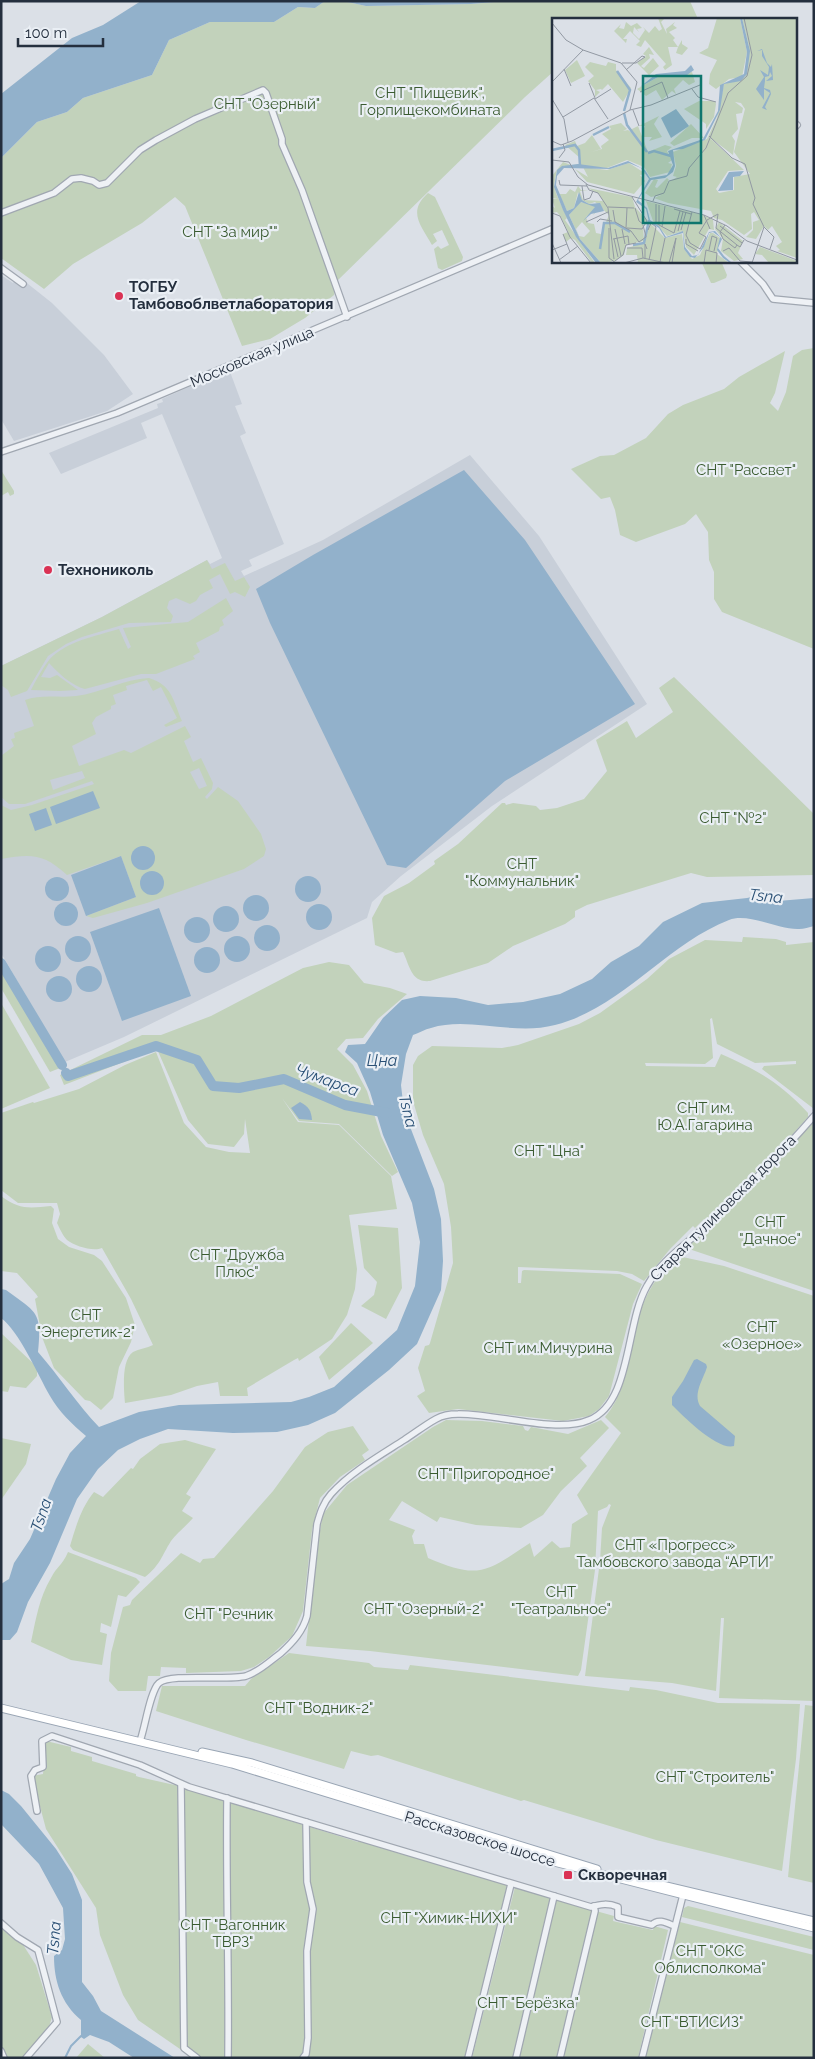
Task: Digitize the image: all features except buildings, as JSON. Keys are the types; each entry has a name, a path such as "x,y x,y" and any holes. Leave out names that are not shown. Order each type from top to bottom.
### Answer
{"main road":[{"name":"Рассказовское шоссе","path":"1,1708 232,1764 550,1861 814,1928"},
{"name":"Рассказовское шоссе","path":"144,1742 226,1756 586,1866 814,1921"}],"street":[{"path":"1,213 54,193 72,179 81,178 93,181 99,185 107,183 140,150 156,140 195,119 264,91 282,139 282,144 302,190 347,317"},
{"name":"Московская улица","path":"1,452 117,413 552,229"},
{"path":"741,262 763,284 774,299 814,303"},
{"path":"1,268 23,284"},
{"name":"Старая тулиновская дорога","path":"144,1742 152,1694 156,1685 162,1681 246,1676 268,1662 295,1639 307,1616 317,1528 321,1510 330,1494 366,1465 418,1430 444,1416 469,1414 563,1425 582,1423 601,1414 611,1403 619,1386 632,1323 648,1284 664,1263 726,1208 814,1116"},
{"path":"37,1811 31,1776 34,1770 43,1767 42,1741 52,1736 140,1765 181,1784 511,1884 591,1907 604,1903 618,1907 618,1918 652,1925 655,1922 661,1922 674,1926"},
{"path":"181,1784 184,2048 198,2058"},
{"path":"227,1798 228,2058"},
{"path":"303,2058 306,2054 308,2038 307,1951 313,1909 307,1882 306,1822"},
{"path":"468,2058 511,1884"},
{"path":"516,2058 554,1896"},
{"path":"642,2058 682,1896"},
{"path":"560,2058 595,1911 594,1906"},
{"path":"1,1923 17,1937 38,1950 57,2022 26,2058"},
{"path":"1,2051 4,2058"}],"shaded area":[{"path":"1,275 13,283 18,276 52,303 104,355 133,394 107,411 14,441 1,419"},
{"path":"229,369 242,404 235,406 246,433 240,436 284,544 249,560 252,566 241,571 244,576 323,540 470,455 539,536 647,704 492,806 401,876 372,902 367,918 124,1037 65,1062 1,953 1,666 102,617 207,560 210,564 222,558 162,414 141,423 147,438 61,474 49,453 158,408 157,404 163,402 162,399"}],"green space":[{"path":"325,1 343,1 366,6 471,4 505,1 690,1 698,18 552,18 552,73 336,282 334,295 305,318 270,339 242,346 185,206 175,197 142,223 73,264 44,289 1,258 1,158 37,122 67,112 83,98 152,75 169,40 210,22 274,22 298,7 315,8"},
{"path":"428,193 435,197 463,257 462,261 442,270 438,268 434,249 438,246 441,249 449,245 442,230 433,234 437,241 432,245 418,219 418,206"},
{"path":"701,262 721,262 727,275 726,278 711,283"},
{"name":"СНТ \"Рассвет\"","path":"814,348 814,649 722,612 714,599 714,572 709,560 708,532 696,514 685,524 636,542 620,535 615,510 610,497 601,499 571,469 600,456 614,455 646,438 668,414 683,405 724,389 739,377 785,351 775,393 770,403 778,411 786,392 793,356 802,350"},
{"path":"1,470 14,491 14,494 10,496 8,492 1,496"},
{"path":"207,560 212,569 225,563 235,581 244,577 250,587 245,597 235,592 230,594 220,574 209,580 213,588 200,595 196,601 190,604 176,598 169,601 167,608 173,616 171,622 129,623 82,637 66,644 48,656 27,691 11,697 8,690 1,685 1,666 102,617"},
{"path":"226,598 233,611 222,620 224,625 220,627 219,631 196,643 200,652 193,656 195,659 156,674 141,674 85,689 70,682 49,663 41,677 50,678 57,675 78,690 31,690 49,660 64,648 91,637 119,629 128,649 131,647 123,628 188,622"},
{"name":"СНТ \"Коммунальник\"","path":"674,677 814,814 814,875 707,877 691,873 587,905 575,911 575,917 565,924 513,946 488,963 430,981 424,981 415,976 403,952 396,953 375,945 372,918 384,896 409,883 435,864 434,861 458,844 502,803 506,805 513,803 536,806 540,810 557,808 584,799 607,771 596,740 627,721 636,738 673,712 659,688"},
{"path":"149,678 157,681 167,689 174,700 182,721 166,727 164,725 177,718 161,687 153,691 147,680 126,686 127,690 113,695 116,704 96,717 92,723 96,734 72,746 79,766 124,750 131,753 185,726 191,737 184,741 193,762 201,758 213,783 212,789 205,797 207,799 218,787 238,801 261,834 266,849 264,856 244,869 147,903 93,918 86,916 136,897 121,856 67,875 51,863 36,857 21,856 1,859 1,805 11,810 32,805 94,784 92,781 25,804 9,804 1,797 1,756 14,746 11,739 15,738 14,733 34,726 25,700 37,697 85,694","holes":["199,768 207,786 199,789 190,772","82,771 85,778 53,790 50,780"]},
{"path":"743,937 776,939 786,942 786,945 814,942 814,1109 762,1069 764,1066 796,1064 796,1061 755,1063 717,1044 712,1018 710,1019 713,1058 705,1064 645,1063 646,1066 715,1067 721,1054 747,1066 778,1085 808,1113 808,1117 783,1145 707,1221 704,1219 695,1228 693,1226 670,1249 644,1281 632,1274 617,1271 518,1267 518,1283 521,1283 522,1271 524,1270 620,1274 642,1284 633,1304 609,1396 599,1409 589,1416 563,1421 458,1409 429,1413 417,1396 425,1391 418,1368 425,1346 430,1343 453,1263 451,1227 444,1184 423,1135 413,1101 413,1065 418,1056 432,1046 502,1048 518,1045 579,1024 600,1013 647,979 669,959 705,940 742,942"},
{"path":"1,957 65,1066 50,1072 1,988"},
{"name":"СНТ \"Дружба Плюс\"","path":"329,962 349,965 364,983 390,988 407,994 378,1019 363,1038 346,1039 337,1049 353,1065 367,1091 381,1136 398,1172 392,1176 339,1124 299,1121 282,1098 298,1122 339,1125 391,1176 397,1209 349,1215 357,1269 355,1289 347,1315 332,1339 299,1361 298,1358 294,1360 247,1388 248,1396 220,1396 218,1382 197,1386 171,1395 125,1403 124,1376 129,1356 133,1352 153,1345 131,1299 102,1248 84,1248 67,1240 57,1223 60,1214 57,1203 18,1203 1,1190 1,1113 79,1089 125,1065 156,1052 184,1123 206,1147 229,1152 250,1153 245,1119 244,1134 234,1147 208,1144 188,1120 157,1049 64,1085 60,1075 142,1035 161,1035 211,1016 303,968"},
{"path":"1,1003 50,1088 1,1109"},
{"name":"СНТ \"Дачное\"","path":"814,1121 814,1291 692,1250 687,1246 753,1186"},
{"name":"СНТ \"Энергетик-2\"","path":"1,1196 19,1206 51,1206 54,1209 52,1223 58,1239 69,1247 94,1255 102,1261 126,1298 135,1325 131,1342 119,1367 113,1398 101,1410 90,1401 85,1400 54,1368 42,1337 35,1299 38,1297 36,1294 17,1273 1,1271"},
{"path":"358,1225 398,1228 402,1288 386,1319 361,1306 374,1295 377,1282 364,1268"},
{"path":"678,1256 724,1266 814,1296 814,1701 719,1698 724,1618 721,1618 716,1691 672,1683 585,1676 600,1561 602,1528 611,1505 609,1504 598,1511 595,1570 581,1670 578,1676 370,1651 306,1646 317,1547 323,1514 347,1485 446,1420 482,1421 523,1426 528,1431 531,1427 568,1434 601,1420 609,1428 580,1458 587,1466 561,1491 543,1515 521,1528 476,1525 440,1517 437,1522 402,1501 389,1520 415,1530 412,1536 414,1544 424,1544 428,1558 445,1565 471,1571 482,1570 503,1561 530,1543 534,1557 552,1541 560,1548 570,1547 572,1524 588,1514 577,1495 621,1433 605,1417 615,1402 622,1385 640,1311 648,1293 659,1276"},
{"path":"351,1323 373,1343 329,1380 319,1357"},
{"path":"1,1333 37,1367 37,1376 26,1388 10,1386 8,1392 1,1391"},
{"name":"СНТ \"Речник","path":"353,1426 369,1450 362,1455 365,1460 340,1477 320,1498 312,1530 303,1611 292,1636 269,1657 254,1667 241,1671 186,1673 186,1668 161,1667 160,1676 148,1676 146,1691 118,1691 109,1681 111,1653 123,1607 130,1605 132,1600 181,1553 200,1563 203,1559 214,1558 273,1491 305,1447 328,1432"},
{"path":"1,1438 31,1444 26,1464 1,1500"},
{"path":"185,1440 216,1449 186,1494 191,1497 182,1511 193,1518 173,1538 158,1564 145,1577 73,1550 70,1546 77,1524 82,1511 94,1492 103,1497 131,1468 133,1469 140,1459 160,1444"},
{"path":"68,1552 136,1578 140,1582 126,1597 118,1595 111,1627 101,1623 100,1632 107,1634 102,1665 71,1660 31,1642 38,1609 44,1593 53,1574"},
{"name":"СНТ \"Строитель\"","path":"289,1653 369,1663 374,1667 408,1670 410,1665 629,1691 630,1687 656,1690 718,1703 800,1704 796,1759 782,1871 656,1840 524,1800 521,1801 378,1755 371,1756 351,1751 344,1769 156,1711 162,1686 245,1686 251,1679"},
{"path":"805,1705 814,1706 814,1883 788,1877"},
{"name":"СНТ \"Вагонник ТВРЗ\"","path":"46,1741 71,1747 71,1751 92,1757 92,1761 136,1774 139,1777 179,1786 358,1842 358,1840 401,1854 402,1851 507,1885 466,2058 193,2058 138,2020 123,1995 100,1935 96,1908 46,1829 32,1776 43,1774"},
{"name":"СНТ \"Берёзка\"","path":"515,1887 592,1910 557,2058 472,2058"},
{"path":"688,1906 814,1937 814,1950 682,1917 684,1908"},
{"path":"596,1911 614,1916 613,1921 653,1930 654,1926 668,1930 638,2058 561,2058"},
{"path":"680,1922 814,1955 814,2058 645,2058"},
{"path":"1,1924 20,1940 36,1965 52,2017 49,2027 28,2058 1,2058"},
{"path":"88,2044 105,2058 76,2058"}],"water":[{"path":"141,1 325,1 315,8 298,7 274,22 210,22 169,40 152,75 83,98 67,112 37,122 1,158 1,94 72,38 103,25"},
{"path":"343,1 505,1 471,4 366,6"},
{"path":"464,470 525,540 635,704 505,781 406,868 387,865 270,623 256,589"},
{"path":"93,791 100,808 56,824 50,807"},
{"path":"46,808 52,825 35,831 29,814"},
{"path":"143,846 152,849 155,858 152,867 143,870 134,867 131,858 134,849"},
{"path":"121,856 136,897 86,916 71,875"},
{"path":"152,871 161,874 164,883 161,892 152,895 143,892 140,883 143,874"},
{"path":"308,876 317,880 321,889 317,898 308,902 299,898 295,889 299,880"},
{"path":"57,877 66,880 69,889 66,898 57,901 48,898 45,889 48,880"},
{"path":"769,893 778,901 814,898 814,926 791,929 745,918 729,920 706,931 684,945 623,991 579,1017 539,1028 508,1028 460,1024 445,1025 413,1035 406,1054 401,1085 404,1111 434,1189 441,1219 443,1261 441,1290 417,1344 389,1370 335,1413 308,1425 277,1432 233,1433 168,1429 140,1439 118,1450 98,1469 77,1499 50,1563 28,1602 17,1632 10,1640 1,1640 1,1584 9,1579 14,1563 30,1539 56,1479 70,1453 86,1436 57,1407 15,1333 1,1318 1,1289 6,1290 35,1314 39,1328 38,1352 99,1427 139,1412 179,1405 291,1402 334,1387 397,1330 415,1286 420,1242 412,1203 383,1135 370,1092 357,1063 345,1052 348,1045 365,1044 383,1018 402,1000 420,996 456,998 488,1005 523,1002 560,994 592,979 611,962 639,946 663,922 702,903 747,898"},
{"path":"256,895 265,899 269,908 265,917 256,921 247,917 243,908 247,899"},
{"path":"66,902 75,905 78,914 75,923 66,926 57,923 54,914 57,905"},
{"path":"319,904 328,908 332,917 328,926 319,930 310,926 306,917 310,908"},
{"path":"226,906 235,910 239,919 235,928 226,932 217,928 213,919 217,910"},
{"path":"159,908 191,996 122,1021 90,932"},
{"path":"197,917 206,921 210,930 206,939 197,943 188,939 184,930 188,921"},
{"path":"267,925 276,929 280,938 276,947 267,951 258,947 254,938 258,929"},
{"path":"78,936 87,940 91,949 87,958 78,962 69,958 65,949 69,940"},
{"path":"237,936 246,940 250,949 246,958 237,962 228,958 224,949 228,940"},
{"path":"48,946 57,950 61,959 57,968 48,972 39,968 35,959 39,950"},
{"path":"207,947 216,951 220,960 216,969 207,973 198,969 194,960 198,951"},
{"path":"89,966 98,970 102,979 98,988 89,992 80,988 76,979 80,970"},
{"path":"59,976 68,980 72,989 68,998 59,1002 50,998 46,989 50,980"},
{"path":"300,1102 309,1109 312,1120 299,1119 291,1108"},
{"path":"697,1359 706,1364 707,1367 698,1391 700,1406 735,1436 734,1446 727,1446 711,1438 693,1425 672,1405 672,1397 694,1360"},
{"path":"1,1790 9,1794 21,1806 56,1849 72,1874 82,1900 82,1982 93,1996 101,2011 175,2058 134,2058 109,2042 90,2035 84,2039 81,2037 81,2020 64,1999 55,1974 54,1956 62,1950 65,1939 63,1908 39,1864 1,1824"}],"waterway":[{"name":"Чумарса","path":"1,963 62,1065"},
{"name":"Чумарса","path":"66,1073 68,1076 156,1046 197,1060 213,1086 239,1088 284,1079 345,1105 387,1113"},
{"path":"65,2058 71,2046 81,2036"}],"place":[{"name":"ТОГБУ Тамбовоблветлаборатория","path":"119,296"},
{"name":"Технониколь","path":"48,570"},
{"name":"Скворечная","path":"568,1875"}],"park label":[{"name":"СНТ \"Пищевик\", Горпищекомбината","path":"430,102"},
{"name":"СНТ \"Озерный\"","path":"267,104"},
{"name":"СНТ \"За мир\"\"","path":"230,232"},
{"name":"СНТ \"№2\"","path":"733,818"},
{"name":"СНТ им. Ю.А.Гагарина","path":"705,1116"},
{"name":"СНТ \"Цна\"","path":"549,1151"},
{"name":"СНТ «Озерное»","path":"762,1336"},
{"name":"СНТ им.Мичурина","path":"548,1348"},
{"name":"СНТ\"Пригородное\"","path":"486,1474"},
{"name":"СНТ «Прогресс» Тамбовского завода “АРТИ”","path":"675,1554"},
{"name":"СНТ \"Театральное\"","path":"561,1600"},
{"name":"СНТ \"Озерный-2\"","path":"424,1609"},
{"name":"СНТ \"Водник-2\"","path":"319,1708"},
{"name":"СНТ \"Химик-НИХИ\"","path":"449,1918"},
{"name":"СНТ \"ОКС Облисполкома\"","path":"710,1960"},
{"name":"СНТ \"ВТИСИЗ\"","path":"692,2022"}],"water label":[{"name":"Tsna","path":"766,896"},
{"name":"Цна","path":"382,1060"},
{"name":"Tsna","path":"408,1111"},
{"name":"Tsna","path":"41,1515"},
{"name":"Tsna","path":"54,1938"}]}
